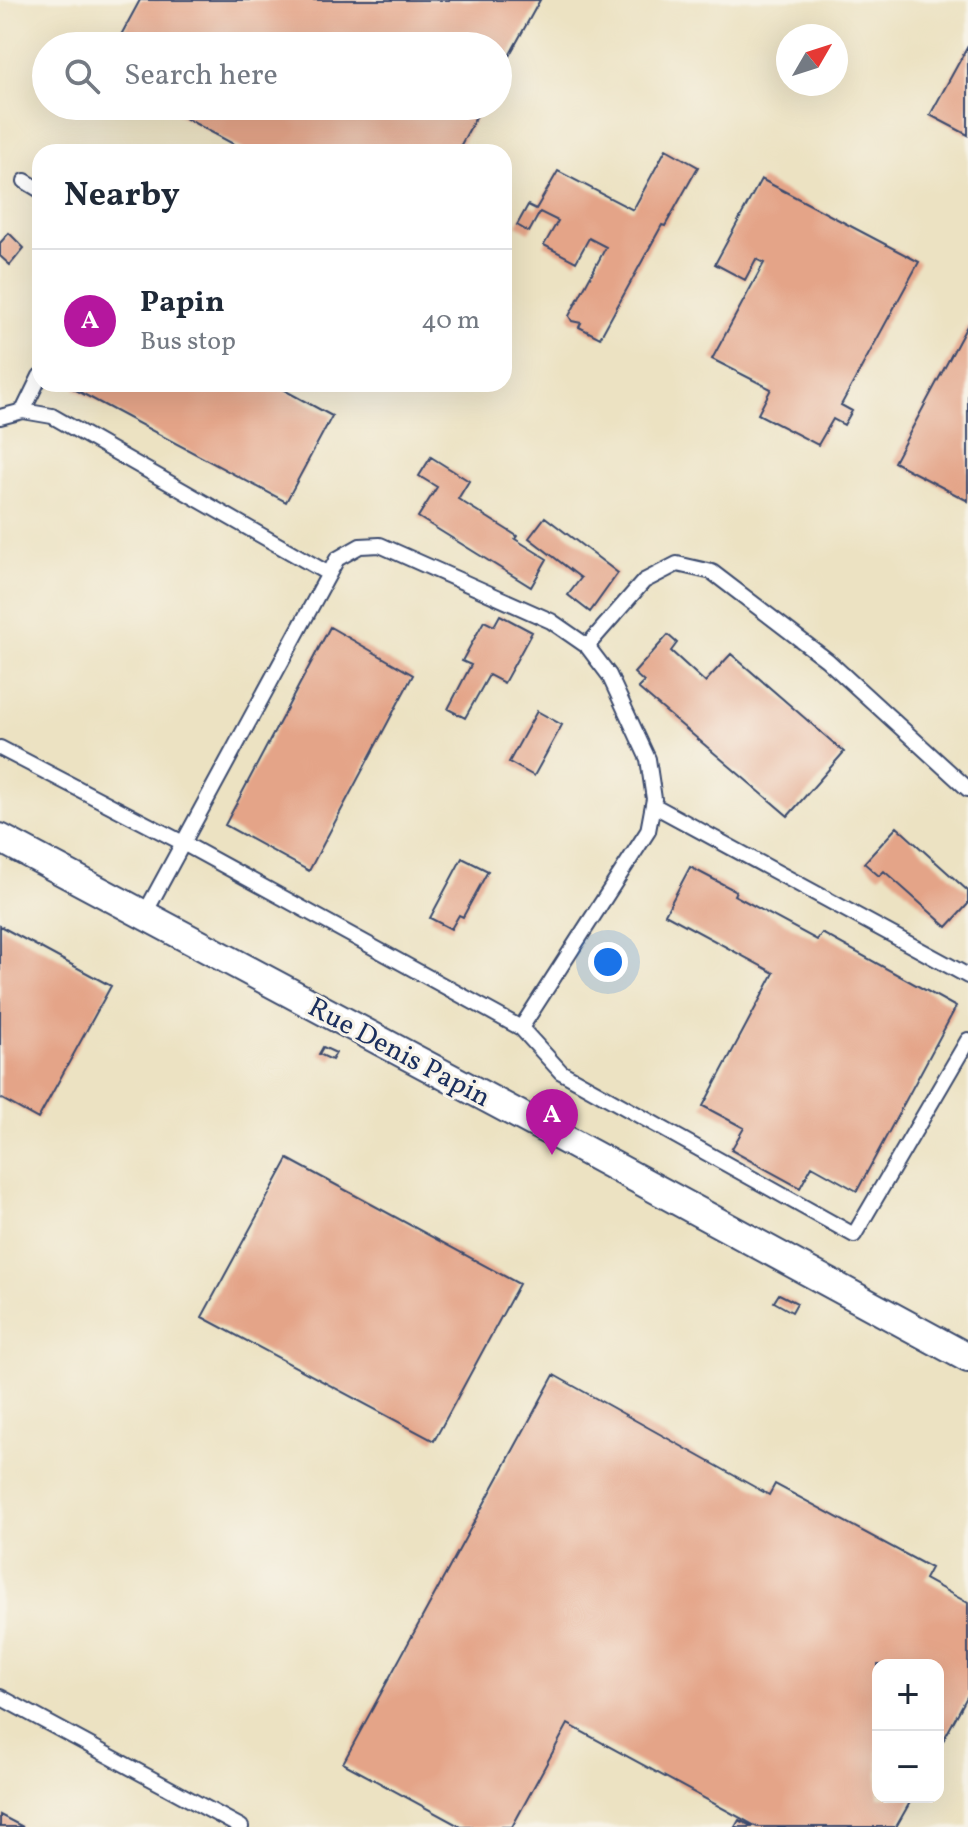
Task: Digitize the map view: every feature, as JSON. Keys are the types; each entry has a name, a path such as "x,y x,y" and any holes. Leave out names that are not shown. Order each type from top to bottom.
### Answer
{"street":[{"name":"Rue Denis Papin","path":"0,838 968,1358"}],"lane":[{"path":"25,181 32,185"},
{"path":"23,411 32,392"},
{"path":"0,417 23,411 52,416 329,574"},
{"path":"144,915 337,559 360,546 380,545 551,621 587,646 609,675 648,759 653,805 648,831 521,1028"},
{"path":"587,646 644,581 677,564 712,572 827,660 968,789"},
{"path":"0,748 183,843 521,1028 561,1072 854,1235 968,1040"},
{"path":"653,805 968,976"},
{"path":"0,1697 241,1827"}],"building":[{"path":"140,0 540,0 512,51 512,32 123,32"},
{"path":"968,46 968,135 930,115"},
{"path":"189,120 474,120 461,144 233,144"},
{"path":"666,149 698,167 600,338 579,327 581,323 572,321 569,316 606,247 589,238 576,262 544,245 558,221 540,212 529,232 517,225 528,205 536,209 558,171 633,210"},
{"path":"761,179 919,262 841,405 852,411 844,425 833,419 818,445 758,414 771,389 712,359 764,263 756,259 745,280 715,264"},
{"path":"9,233 24,248 10,265 0,256 0,243"},
{"path":"968,324 968,501 894,462"},
{"path":"80,392 288,392 332,416 286,502"},
{"path":"431,457 469,481 458,499 547,559 531,587 418,517 437,487 419,476"},
{"path":"545,517 618,573 590,612 568,595 581,578 529,538"},
{"path":"500,615 532,632 504,683 489,675 465,718 448,709 471,665 462,661 484,621 494,626"},
{"path":"330,627 413,675 309,871 225,825"},
{"path":"668,635 677,643 671,651 705,682 731,654 844,752 788,816 638,688 644,682 634,673"},
{"path":"537,711 562,725 534,776 509,762"},
{"path":"897,827 968,891 968,904 947,927 884,871 879,876 864,863"},
{"path":"462,858 488,871 463,917 459,915 451,929 430,918"},
{"path":"690,867 817,940 822,933 956,1007 857,1191 812,1166 800,1188 731,1150 744,1128 703,1106 774,973 665,914"},
{"path":"0,926 111,986 38,1119 0,1098"},
{"path":"323,1047 336,1053 332,1060 319,1054"},
{"path":"288,1159 519,1284 434,1441 202,1317"},
{"path":"779,1294 797,1303 792,1312 774,1302"},
{"path":"554,1375 769,1495 775,1484 931,1568 925,1579 968,1603 968,1695 944,1739 944,1659 872,1659 872,1803 910,1803 896,1827 757,1827 568,1724 512,1827 461,1827 343,1763"},
{"path":"0,1815 23,1827 0,1827"},
{"path":"739,1820 753,1827 735,1827"}],"place":[{"name":"Papin","path":"552,1155"}]}
